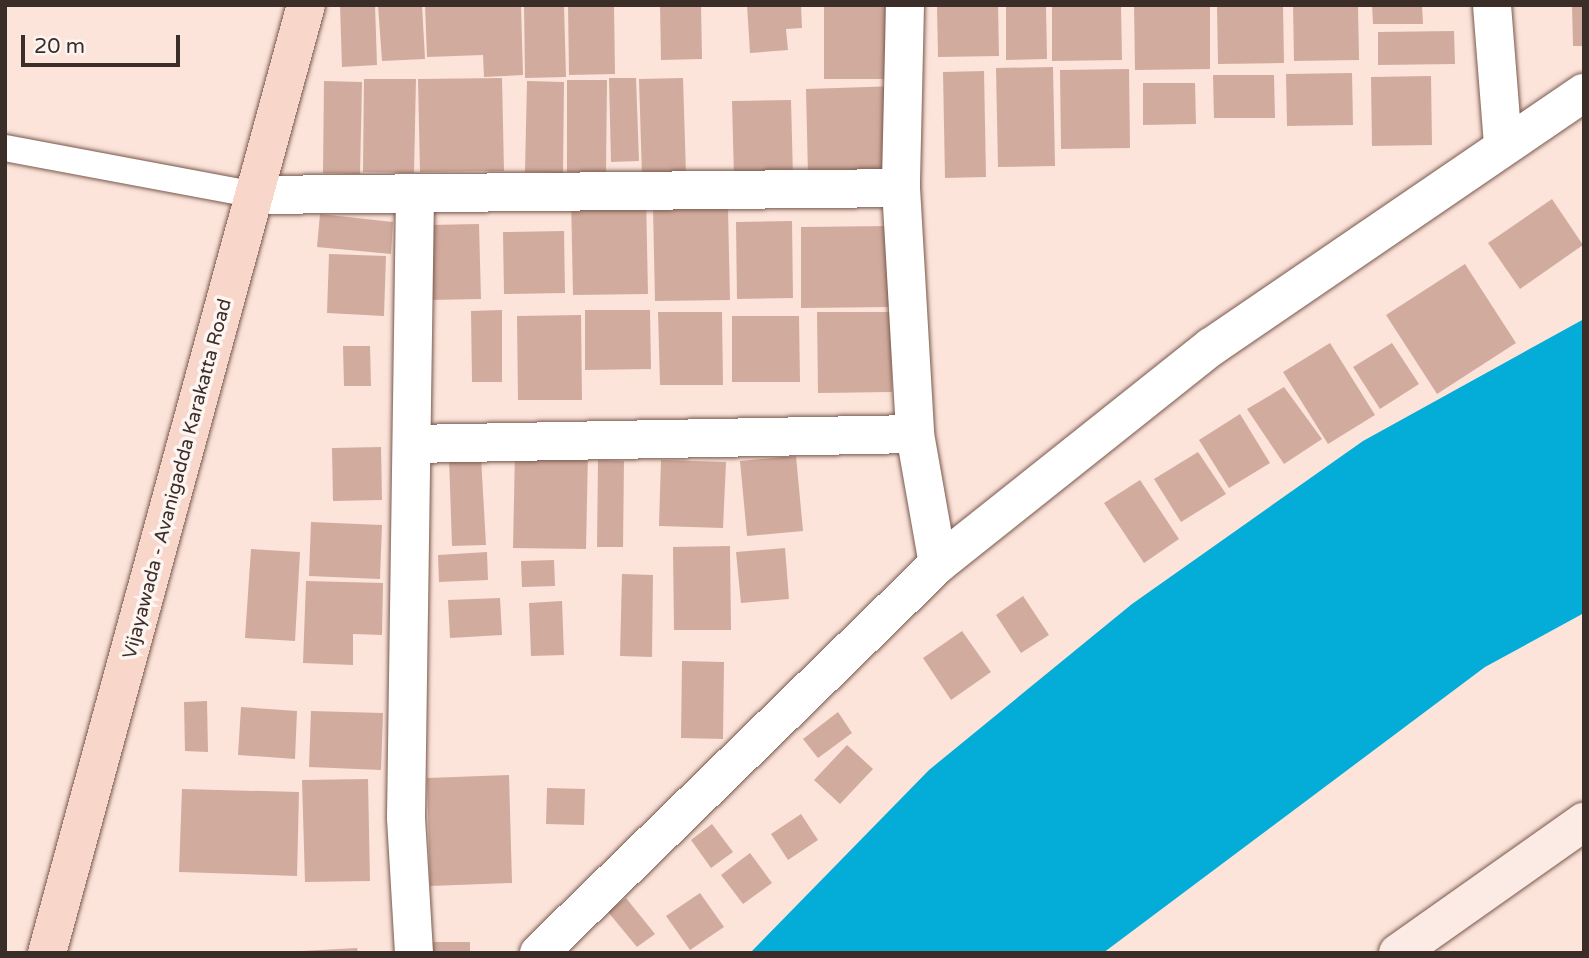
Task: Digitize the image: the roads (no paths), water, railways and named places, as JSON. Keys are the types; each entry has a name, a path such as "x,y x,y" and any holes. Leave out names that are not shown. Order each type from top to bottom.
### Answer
{"main road":[{"name":"Vijayawada - Avanigadda Karakatta Road","path":"47,953 257,194 306,5"}],"street":[{"path":"905,5 901,188 915,434 938,564"},
{"path":"1492,5 1503,144"},
{"path":"539,953 938,564 1211,347 1503,144 1584,93"},
{"path":"257,194 901,188"},
{"path":"414,953 406,817 415,193"},
{"path":"412,444 915,434"},
{"path":"1398,953 1584,822"}],"lane":[{"path":"5,148 257,194"}],"water":[{"path":"1584,319 1584,613 1485,667 1103,953 750,953 929,770 1132,604 1363,441"}]}
